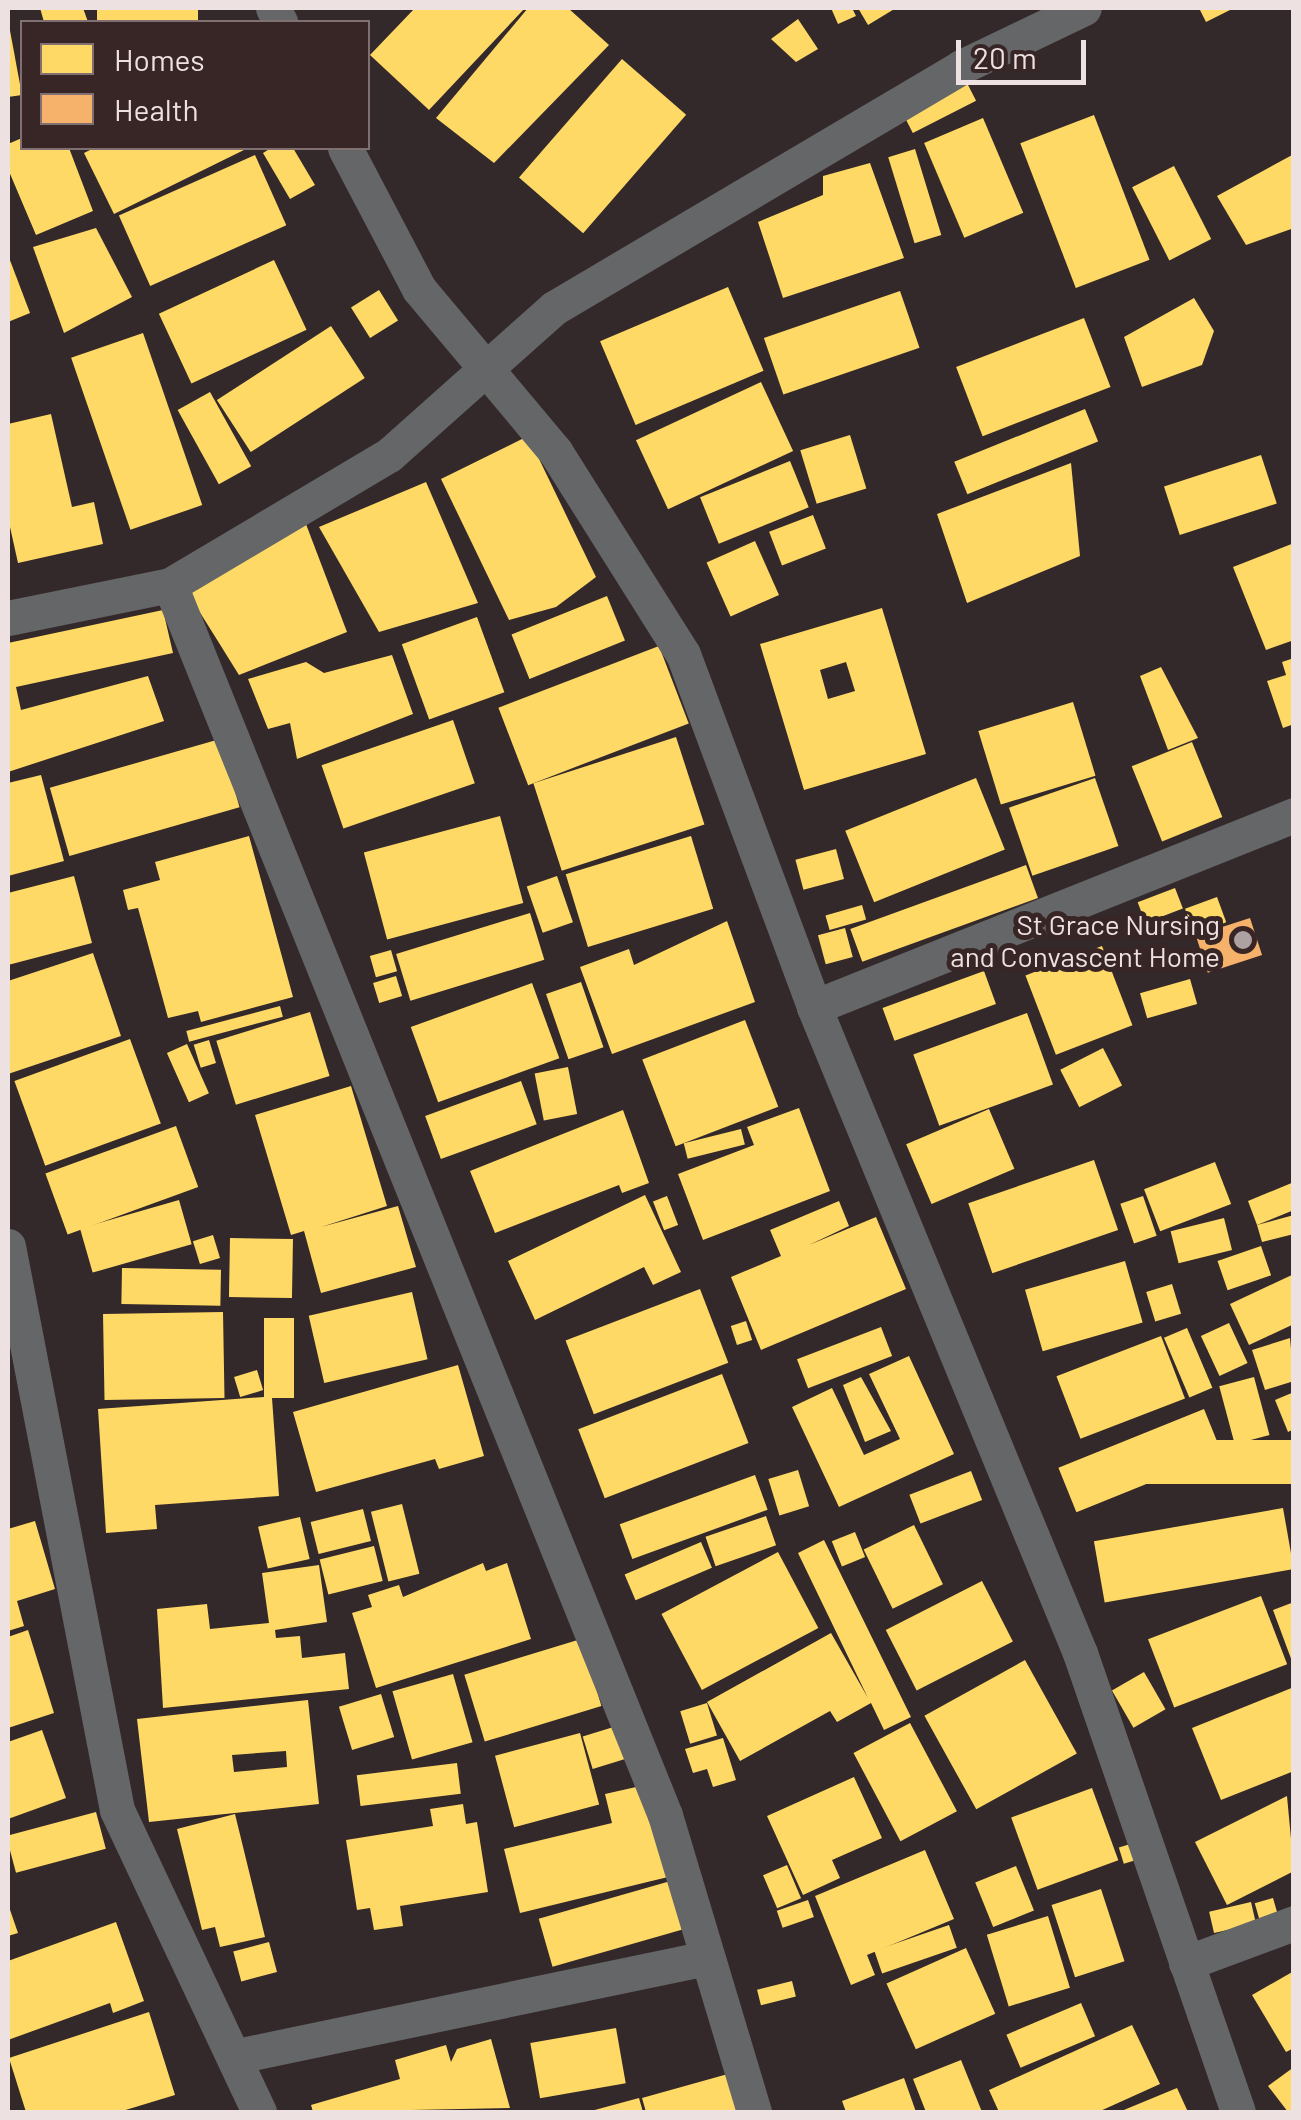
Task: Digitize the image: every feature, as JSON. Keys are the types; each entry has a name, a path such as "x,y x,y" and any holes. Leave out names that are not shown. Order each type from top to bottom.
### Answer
{"street":[{"path":"8,618 170,586 389,455 487,360 554,308 944,77 1084,8"},
{"path":"346,150 419,289 487,360 683,654 814,1007 1080,1653 1238,2112"},
{"path":"170,586 610,1676 754,2112"},
{"path":"814,1007 1294,815"},
{"path":"8,1246 117,1810 237,2056 259,2112"},
{"path":"1186,1962 1294,1923"},
{"path":"237,2056 706,1958"}],"building: Homes":[{"path":"40,8 83,8 87,20 43,20"},
{"path":"97,8 198,8 198,20 97,20"},
{"path":"415,8 525,8 429,110 370,55"},
{"path":"528,8 568,8 609,45 494,163 436,118"},
{"path":"831,8 852,8 856,16 838,24"},
{"path":"858,8 896,8 868,25"},
{"path":"1199,8 1234,8 1206,22"},
{"path":"798,19 818,49 796,62 771,39"},
{"path":"8,20 20,95 8,97"},
{"path":"622,59 686,115 583,233 519,177"},
{"path":"967,83 976,101 913,133 904,115"},
{"path":"1094,115 1150,260 1076,288 1020,143"},
{"path":"983,118 1023,213 964,238 924,143"},
{"path":"20,139 20,150 70,150 93,211 36,235 8,169 8,144"},
{"path":"915,149 941,235 915,243 888,157"},
{"path":"90,150 244,150 114,214 84,153"},
{"path":"294,150 315,185 290,199 263,153"},
{"path":"1294,154 1294,228 1246,245 1217,196"},
{"path":"255,155 286,225 150,286 119,216"},
{"path":"870,163 904,258 783,298 758,222 823,195 823,176"},
{"path":"1174,166 1211,239 1169,260 1132,187"},
{"path":"96,228 132,297 64,333 33,247"},
{"path":"8,255 30,313 8,322"},
{"path":"274,260 307,330 191,383 159,314"},
{"path":"728,287 764,371 636,425 600,341"},
{"path":"379,290 398,321 370,338 351,307"},
{"path":"900,291 920,348 783,395 764,338"},
{"path":"1194,298 1214,331 1202,365 1142,387 1124,337"},
{"path":"1084,318 1111,387 983,436 956,367"},
{"path":"331,326 365,378 251,452 217,400"},
{"path":"143,333 202,505 130,530 71,358"},
{"path":"761,382 793,451 668,509 636,440"},
{"path":"210,392 251,466 219,484 178,410"},
{"path":"1085,409 1098,441 967,494 954,462"},
{"path":"51,414 72,507 94,502 103,544 18,563 8,518 8,424"},
{"path":"850,435 866,489 817,504 800,450"},
{"path":"528,436 596,577 556,607 509,620 441,479"},
{"path":"1261,455 1277,504 1180,535 1164,487"},
{"path":"790,461 809,507 719,544 700,497"},
{"path":"1071,463 1080,556 967,603 937,514"},
{"path":"426,482 478,603 379,632 319,527"},
{"path":"301,511 347,632 239,675 181,582"},
{"path":"813,515 826,549 782,565 769,532"},
{"path":"755,541 779,595 731,616 707,563"},
{"path":"1294,543 1294,640 1266,650 1233,567"},
{"path":"607,596 625,641 529,679 512,635"},
{"path":"882,608 926,754 804,790 760,644","holes":["846,662 855,691 828,699 820,670"]},
{"path":"163,610 173,653 16,687 21,710 148,676 164,721 8,772 8,643"},
{"path":"477,617 504,692 429,720 402,644"},
{"path":"659,646 689,723 528,785 498,708"},
{"path":"392,655 413,714 297,759 290,723 268,729 248,679 306,662 324,673"},
{"path":"1294,658 1294,724 1283,728 1267,681 1286,675 1282,662"},
{"path":"1161,667 1198,738 1168,750 1140,676"},
{"path":"1073,702 1096,776 1001,805 978,731"},
{"path":"453,720 475,783 343,829 322,765"},
{"path":"676,737 704,824 562,871 533,783"},
{"path":"220,739 240,807 69,856 50,788"},
{"path":"1192,742 1222,817 1162,841 1132,766"},
{"path":"41,775 64,861 8,876 8,783"},
{"path":"976,778 1005,849 874,902 845,831"},
{"path":"1095,778 1118,846 1032,876 1009,808"},
{"path":"500,816 523,903 387,939 364,852"},
{"path":"249,836 293,997 201,1022 198,1011 168,1018 138,908 128,910 123,890 160,880 155,862"},
{"path":"691,836 713,909 588,947 566,874"},
{"path":"836,849 844,879 803,890 795,860"},
{"path":"1026,865 1038,898 862,962 850,929"},
{"path":"74,876 92,943 8,965 8,893"},
{"path":"557,876 573,922 543,933 527,886"},
{"path":"1175,888 1183,909 1146,923 1138,902"},
{"path":"1217,897 1226,922 1194,934 1185,909"},
{"path":"862,905 866,919 830,930 825,915"},
{"path":"530,913 544,960 410,1001 396,954"},
{"path":"727,921 755,1002 612,1054 580,967 629,949 634,965"},
{"path":"845,928 853,957 826,964 818,935"},
{"path":"1102,946 1132,1025 1056,1055 1025,975"},
{"path":"391,950 397,971 376,977 370,956"},
{"path":"93,953 121,1036 8,1074 8,981"},
{"path":"984,971 996,1004 894,1041 883,1008"},
{"path":"396,976 402,996 379,1003 373,983"},
{"path":"1190,979 1197,1004 1147,1018 1140,993"},
{"path":"581,982 603,1047 568,1059 546,994"},
{"path":"532,983 559,1058 438,1102 411,1027"},
{"path":"280,1006 283,1017 189,1042 186,1031"},
{"path":"310,1012 330,1076 236,1105 216,1041"},
{"path":"1027,1013 1053,1084 939,1126 913,1054"},
{"path":"745,1020 778,1107 676,1146 642,1059"},
{"path":"130,1039 161,1124 45,1166 14,1081"},
{"path":"209,1040 216,1063 201,1068 194,1045"},
{"path":"187,1044 209,1093 189,1102 167,1053"},
{"path":"1103,1048 1122,1085 1079,1107 1060,1070"},
{"path":"568,1067 577,1114 544,1121 535,1073"},
{"path":"521,1081 537,1124 441,1159 425,1116"},
{"path":"351,1086 387,1206 321,1227 398,1206 416,1267 321,1293 304,1231 291,1235 255,1115"},
{"path":"799,1108 830,1191 703,1240 678,1174 754,1145 747,1127"},
{"path":"989,1109 1014,1169 932,1204 906,1144"},
{"path":"623,1110 649,1183 622,1193 619,1185 495,1233 470,1171"},
{"path":"176,1126 198,1187 68,1235 45,1174"},
{"path":"741,1129 745,1145 688,1159 684,1143"},
{"path":"1094,1160 1118,1230 992,1273 968,1203"},
{"path":"1215,1162 1231,1204 1160,1231 1144,1189"},
{"path":"1294,1182 1294,1210 1257,1225 1248,1201"},
{"path":"645,1195 681,1272 653,1285 644,1267 535,1320 508,1261"},
{"path":"667,1196 678,1225 664,1230 653,1201"},
{"path":"1143,1196 1157,1236 1134,1244 1120,1204"},
{"path":"179,1200 192,1244 93,1273 80,1228"},
{"path":"839,1201 849,1226 809,1245 876,1217 906,1289 761,1350 731,1277 781,1256 770,1230"},
{"path":"1294,1215 1294,1234 1262,1242 1257,1225"},
{"path":"1224,1218 1232,1250 1179,1263 1171,1231"},
{"path":"213,1235 220,1258 200,1264 193,1241"},
{"path":"230,1238 293,1239 292,1298 229,1297"},
{"path":"1261,1246 1271,1275 1228,1290 1218,1261"},
{"path":"1125,1261 1143,1323 1043,1351 1025,1290"},
{"path":"122,1268 221,1270 220,1306 121,1304"},
{"path":"1294,1274 1294,1324 1249,1345 1230,1304"},
{"path":"1172,1284 1181,1314 1155,1322 1146,1292"},
{"path":"700,1289 728,1363 594,1414 566,1341"},
{"path":"412,1292 428,1359 324,1383 309,1316"},
{"path":"223,1312 225,1398 105,1400 103,1314"},
{"path":"264,1318 294,1318 294,1398 272,1398 279,1496 155,1505 157,1529 106,1533 98,1409 264,1397"},
{"path":"746,1321 752,1340 737,1345 731,1326"},
{"path":"1229,1323 1248,1363 1219,1376 1201,1336"},
{"path":"881,1327 892,1356 808,1388 797,1359"},
{"path":"1187,1328 1212,1388 1189,1398 1164,1338"},
{"path":"1161,1336 1185,1399 1080,1439 1056,1376"},
{"path":"1290,1338 1294,1381 1265,1390 1252,1350"},
{"path":"909,1356 954,1454 839,1507 792,1407 832,1388 864,1455 900,1439 869,1374"},
{"path":"458,1365 484,1456 439,1469 435,1459 316,1492 293,1412"},
{"path":"257,1370 263,1390 240,1397 234,1377"},
{"path":"722,1374 749,1443 605,1498 578,1429"},
{"path":"861,1377 891,1431 865,1442 843,1385"},
{"path":"1254,1377 1270,1435 1235,1444 1219,1386"},
{"path":"1294,1392 1294,1429 1288,1432 1275,1400"},
{"path":"1204,1409 1222,1454 1076,1512 1058,1468"},
{"path":"1140,1440 1294,1440 1294,1484 1140,1484"},
{"path":"798,1470 809,1506 779,1515 768,1479"},
{"path":"971,1471 982,1500 920,1524 909,1495"},
{"path":"755,1475 768,1510 632,1559 620,1524"},
{"path":"402,1504 419,1574 388,1582 371,1512"},
{"path":"1283,1508 1294,1569 1105,1602 1094,1541"},
{"path":"363,1509 371,1541 319,1554 311,1522"},
{"path":"766,1516 776,1545 716,1566 705,1537"},
{"path":"300,1517 310,1559 268,1569 258,1527"},
{"path":"35,1521 55,1589 17,1601 24,1626 8,1631 8,1529"},
{"path":"914,1525 943,1584 893,1609 864,1550"},
{"path":"855,1532 865,1557 842,1566 832,1541"},
{"path":"824,1540 911,1717 884,1730 871,1703 837,1722 830,1711 740,1761 707,1702 831,1633 868,1698 798,1553"},
{"path":"701,1542 712,1568 636,1600 625,1574"},
{"path":"374,1546 383,1581 328,1594 320,1560"},
{"path":"778,1552 818,1628 702,1690 661,1614"},
{"path":"483,1563 486,1571 507,1563 531,1639 376,1688 352,1613 372,1607 368,1595 399,1585 403,1597"},
{"path":"319,1565 327,1622 275,1630 276,1638 300,1636 302,1658 345,1653 349,1689 163,1708 157,1609 207,1604 210,1629 269,1623 262,1573"},
{"path":"982,1581 1013,1642 917,1691 886,1630"},
{"path":"1261,1596 1287,1664 1174,1708 1148,1639"},
{"path":"1294,1602 1294,1664 1293,1664 1273,1610"},
{"path":"28,1630 54,1713 8,1728 8,1637"},
{"path":"581,1639 601,1706 485,1742 464,1675"},
{"path":"1025,1660 1077,1754 976,1809 924,1716"},
{"path":"1144,1672 1166,1709 1133,1728 1112,1690"},
{"path":"453,1674 473,1742 412,1760 392,1691"},
{"path":"1294,1687 1294,1771 1221,1800 1192,1728"},
{"path":"381,1694 394,1737 352,1750 339,1707"},
{"path":"308,1700 319,1804 149,1822 137,1719","holes":["286,1751 287,1767 234,1772 232,1755"]},
{"path":"707,1703 717,1736 690,1744 680,1711"},
{"path":"910,1723 957,1811 900,1841 853,1753"},
{"path":"620,1725 630,1758 593,1769 583,1736"},
{"path":"42,1730 66,1798 8,1819 8,1742"},
{"path":"580,1733 599,1804 514,1827 495,1756"},
{"path":"723,1738 736,1780 713,1787 707,1769 693,1773 685,1749"},
{"path":"457,1763 461,1794 361,1806 357,1775"},
{"path":"854,1777 882,1838 832,1860 840,1878 803,1895 767,1816"},
{"path":"645,1785 668,1877 520,1913 504,1849 612,1823 605,1794"},
{"path":"1092,1788 1118,1860 1038,1890 1011,1817"},
{"path":"1287,1796 1294,1871 1227,1905 1195,1842"},
{"path":"463,1804 466,1824 477,1822 488,1892 400,1906 403,1926 374,1930 370,1908 357,1910 346,1840 433,1826 430,1809"},
{"path":"96,1812 106,1849 16,1873 8,1836"},
{"path":"235,1814 265,1937 220,1947 215,1927 202,1930 177,1829"},
{"path":"1137,1842 1142,1858 1124,1864 1119,1848"},
{"path":"925,1850 954,1919 867,1955 875,1975 851,1985 815,1896"},
{"path":"787,1865 801,1898 777,1908 763,1875"},
{"path":"1016,1866 1034,1911 993,1927 975,1882"},
{"path":"681,1878 695,1926 553,1967 539,1919"},
{"path":"1101,1889 1124,1961 1075,1977 1052,1905"},
{"path":"1273,1898 1278,1916 1260,1922 1255,1903"},
{"path":"808,1900 814,1917 783,1928 777,1911"},
{"path":"1251,1902 1256,1923 1214,1933 1209,1912"},
{"path":"8,1904 18,1933 8,1936"},
{"path":"1048,1916 1070,1988 1009,2006 987,1935"},
{"path":"116,1922 144,2001 113,2013 110,2003 8,2040 8,1961"},
{"path":"949,1925 957,1948 882,1973 874,1951"},
{"path":"269,1942 277,1972 241,1982 233,1952"},
{"path":"966,1948 995,2014 916,2049 887,1983"},
{"path":"1294,1971 1294,2048 1286,2052 1252,1995"},
{"path":"792,1981 796,1997 761,2005 757,1990"},
{"path":"1081,2003 1095,2036 1021,2068 1006,2035"},
{"path":"149,2012 175,2095 119,2112 26,2112 9,2058"},
{"path":"1132,2025 1160,2084 1098,2112 999,2112 989,2090"},
{"path":"616,2028 626,2083 540,2098 530,2043"},
{"path":"491,2039 510,2108 313,2112 311,2105 400,2079 395,2060 446,2045 451,2062 457,2049"},
{"path":"961,2060 982,2112 926,2112 913,2079"},
{"path":"1294,2067 1294,2112 1288,2112 1268,2086"},
{"path":"735,2072 746,2112 646,2112 642,2098"},
{"path":"904,2078 916,2112 846,2112 842,2101"},
{"path":"1177,2088 1188,2112 1119,2112"},
{"path":"639,2098 643,2112 591,2112 591,2111"}],"building: Health":[{"path":"1250,918 1262,955 1208,973 1196,936"}],"place":[{"name":"St Grace Nursing and Convascent Home","path":"1243,940"}]}
